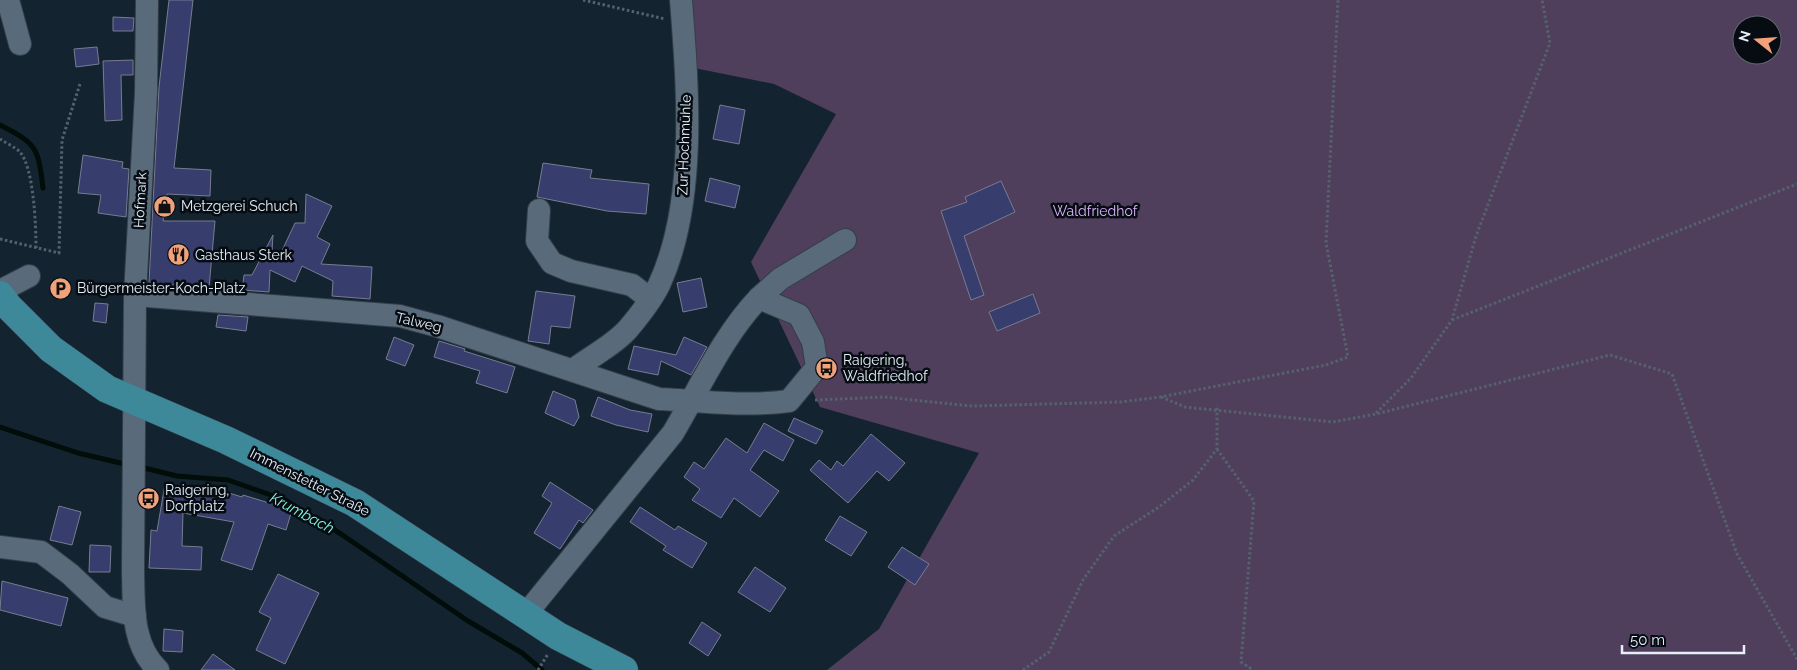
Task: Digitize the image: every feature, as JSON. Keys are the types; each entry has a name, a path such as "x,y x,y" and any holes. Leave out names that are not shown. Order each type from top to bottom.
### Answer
{"main road":[{"name":"Immenstetter Straße","path":"0,295 8,306 51,349 107,389 226,440 355,503 558,636 624,670"}],"street":[{"path":"8,0 20,44"},
{"name":"Hofmark","path":"146,0 142,164 134,295 134,616 138,642 153,668"},
{"name":"Zur Hochmühle","path":"573,370 626,331 659,285 675,236 685,185 686,82 681,0"},
{"path":"539,210 537,241 552,262 571,270 632,286 650,299"},
{"path":"526,614 673,433 743,315 780,279 845,240"},
{"path":"0,291 29,276"},
{"name":"Talweg","path":"134,295 400,316 659,399 761,405 789,401"},
{"path":"759,298 799,315 813,342 817,367 789,401"},
{"path":"0,547 41,552 70,574 105,607 134,616"}],"path":[{"path":"583,0 683,23"},
{"path":"789,401 884,396 972,406 1121,402 1160,397 1326,365 1348,357 1326,243 1338,0"},
{"path":"1376,414 1412,378 1452,320 1476,236 1550,43 1542,0"},
{"path":"0,239 59,254 62,140 80,84"},
{"path":"0,139 20,152 25,161 35,209 36,248"},
{"path":"1452,320 1797,184"},
{"path":"1160,397 1185,406 1333,422 1376,414 1610,355 1672,374 1737,554 1797,659"},
{"path":"1217,405 1217,449 1254,501 1241,662 1253,670"},
{"path":"1024,670 1049,652 1083,580 1114,536 1159,507 1193,480 1217,449"},
{"path":"538,670 545,658"}],"green space":[{"name":"Waldfriedhof","path":"681,0 1797,0 1797,670 827,670 879,629 979,453 820,407 751,262 836,114 774,84 694,68"}],"building":[{"path":"169,0 193,0 174,168 211,170 210,196 167,194 163,221 215,221 209,288 149,283 159,87"},
{"path":"113,17 134,18 133,31 113,31"},
{"path":"97,47 99,64 76,67 74,49"},
{"path":"133,60 133,75 121,75 122,120 105,121 103,61"},
{"path":"720,105 745,110 739,144 713,139"},
{"path":"83,155 123,162 122,168 129,169 126,217 98,213 101,195 78,193"},
{"path":"543,163 592,170 590,178 649,184 646,214 607,211 537,197"},
{"path":"710,178 740,186 735,208 705,201"},
{"path":"1001,181 1015,212 964,236 984,295 971,300 941,211 967,202 965,197"},
{"path":"306,194 332,206 317,237 330,244 321,264 372,267 370,299 332,296 333,281 302,266 295,282 270,270 269,292 242,290 244,275 252,275 273,235 272,251 280,255 295,223 305,223"},
{"path":"701,278 707,307 683,312 677,283"},
{"path":"536,291 575,296 570,328 551,326 549,344 528,341"},
{"path":"1033,294 1040,313 997,331 989,312"},
{"path":"95,303 108,304 106,323 93,321"},
{"path":"218,315 248,317 246,331 216,327"},
{"path":"394,337 414,345 405,366 386,359"},
{"path":"684,337 707,347 691,375 661,361 658,375 628,369 634,346 676,355"},
{"path":"439,341 515,367 507,393 476,383 480,371 434,357"},
{"path":"553,391 575,400 579,417 574,426 545,413"},
{"path":"598,397 630,410 652,414 648,432 616,425 591,416"},
{"path":"794,418 823,431 816,444 788,431"},
{"path":"764,423 794,440 783,461 764,450 750,470 779,491 760,517 734,498 721,518 692,500 700,489 684,477 694,462 704,469 726,438 747,453"},
{"path":"871,434 905,463 889,481 877,471 848,503 810,470 819,460 831,470 837,461 843,466"},
{"path":"550,482 593,510 583,523 579,520 560,549 534,533 552,503 542,496"},
{"path":"165,484 229,493 242,497 243,495 292,510 286,530 268,524 252,570 221,560 234,522 183,513 182,546 202,547 201,570 149,568 151,530 157,531"},
{"path":"59,506 81,512 72,545 50,540"},
{"path":"640,507 675,530 678,526 707,543 692,568 663,550 666,546 630,522"},
{"path":"840,516 867,532 851,556 825,540"},
{"path":"90,545 111,546 110,572 89,572"},
{"path":"902,547 929,564 915,585 888,567"},
{"path":"755,567 786,588 770,612 738,592"},
{"path":"278,574 319,593 285,664 256,650 271,618 259,612"},
{"path":"2,581 68,598 61,626 0,610"},
{"path":"702,622 721,635 708,656 689,643"},
{"path":"164,629 183,631 182,652 163,651"},
{"path":"213,654 235,670 201,670"}],"waterway":[{"path":"0,125 22,137 34,148 43,188"},
{"name":"Krumbach","path":"0,427 78,453 129,465"},
{"name":"Krumbach","path":"140,467 177,476 228,480 285,500 341,534 468,621 522,653 542,670"}],"place":[{"name":"Metzgerei Schuch","path":"165,206"},
{"name":"Gasthaus Sterk","path":"179,255"},
{"name":"Bürgermeister-Koch-Platz","path":"61,288"},
{"name":"Raigering, Waldfriedhof","path":"827,368"},
{"name":"Raigering, Dorfplatz","path":"149,498"}]}
